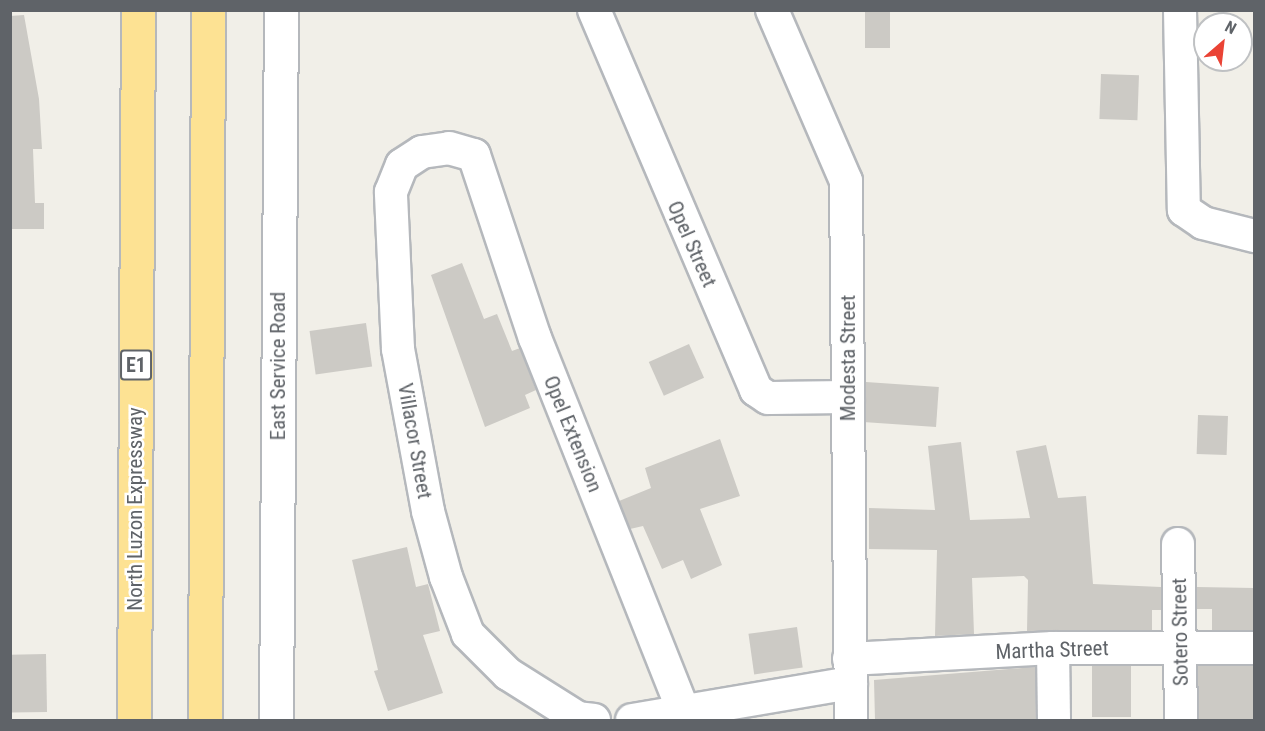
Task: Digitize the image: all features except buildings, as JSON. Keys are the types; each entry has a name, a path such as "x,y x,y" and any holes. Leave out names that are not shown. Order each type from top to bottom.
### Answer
{"highway":[{"name":"North Luzon Expressway","path":"134,720 138,10"},
{"path":"205,720 208,10"}],"street":[{"name":"East Service Road","path":"276,720 281,10"},
{"name":"Opel Street","path":"594,10 756,390 768,398 848,397"},
{"name":"Modesta Street","path":"772,10 846,181 851,720"},
{"path":"1180,10 1184,210 1203,223 1254,236"},
{"name":"Villacor Street","path":"474,155 449,148 422,152 402,165 391,192 398,349 428,511 446,577 468,634 508,674 578,718 594,720"},
{"name":"Opel Extension","path":"474,155 535,338 683,710"},
{"name":"Sotero Street","path":"1178,544 1182,647 1181,720"},
{"path":"1053,648 1054,720"},
{"name":"Martha Street","path":"850,671 1053,648 1254,648"},
{"path":"632,720 850,671"}]}
